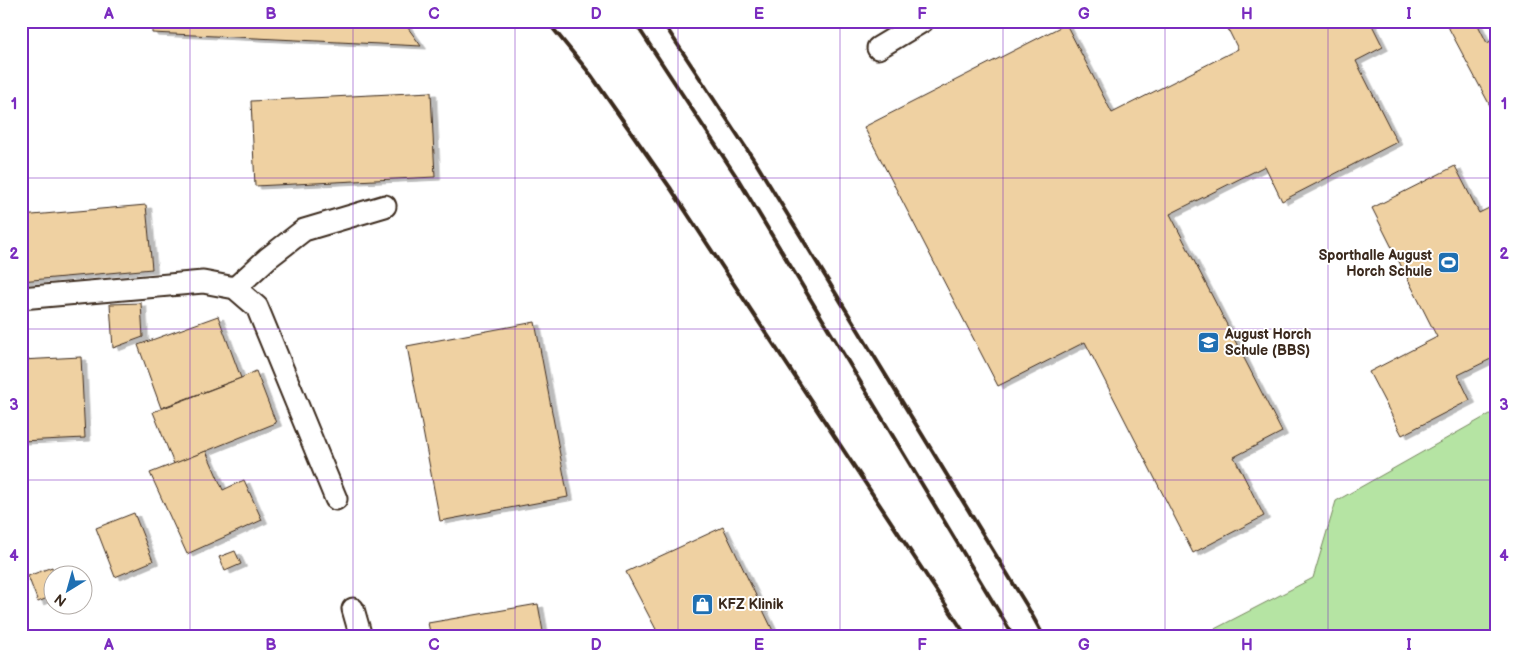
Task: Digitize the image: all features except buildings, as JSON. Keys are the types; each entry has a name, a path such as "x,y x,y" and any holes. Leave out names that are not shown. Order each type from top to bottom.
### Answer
{"lane":[{"path":"878,48 923,21"},
{"path":"235,288 268,258 304,230 385,206"},
{"path":"21,298 203,282 235,288 257,307 336,499"},
{"path":"353,609 361,637"}],"green space":[{"path":"1497,410 1497,637 1204,637 1203,635 1313,578 1336,501"}],"railway":[{"path":"547,21 591,75 671,189 967,637"},
{"path":"634,21 738,179 1014,637"},
{"path":"662,21 756,163 1027,606 1044,637"}],"place":[{"name":"Sporthalle August Horch Schule","path":"1448,263"},
{"name":"August Horch Schule (BBS)","path":"1209,342"},
{"name":"KFZ Klinik","path":"702,604"}]}
